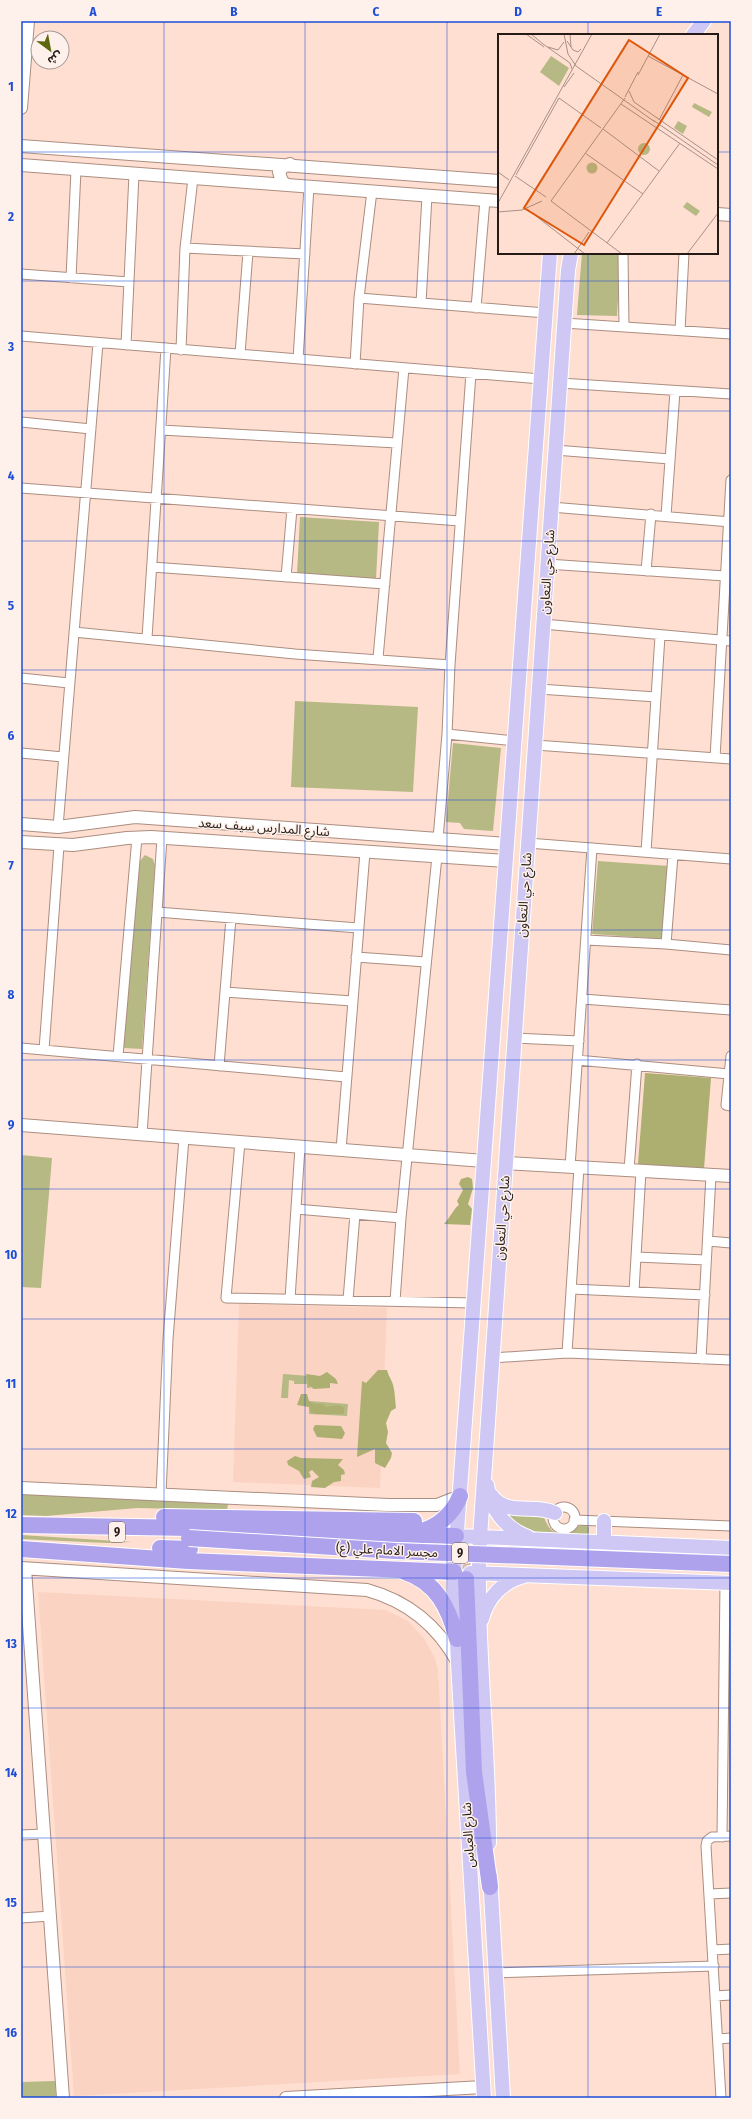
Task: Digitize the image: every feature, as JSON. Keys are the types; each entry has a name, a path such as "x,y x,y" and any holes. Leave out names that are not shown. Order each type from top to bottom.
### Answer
{"highway":[{"path":"44,1526 370,1533 410,1527 422,1532 442,1521 453,1510 460,1496"},
{"path":"97,1526 136,1518 192,1516 410,1527 456,1536"},
{"name":"9","path":"21,1525 44,1526"},
{"name":"مجسر الامام علي (ع)","path":"44,1526 190,1544 729,1580"},
{"path":"369,1569 370,1533"},
{"name":"مجسر الامام علي (ع)","path":"44,1550 190,1544 731,1564"},
{"name":"9","path":"21,1549 44,1550"},
{"path":"44,1550 188,1561 392,1570 466,1575 474,1772 490,1887"},
{"path":"392,1570 417,1577 438,1594 448,1609 457,1639"}],"main road":[{"path":"21,108 28,21"},
{"path":"694,34 704,21"},
{"path":"21,146 290,164 498,181"},
{"path":"255,183 261,181 266,176 266,169 260,162"},
{"path":"288,185 280,179 279,172 283,167 290,164"},
{"path":"21,165 498,201"},
{"path":"718,214 731,215"},
{"name":"شارع حي التعاون","path":"466,1575 456,1536 550,254"},
{"name":"شارع حي التعاون","path":"466,1575 480,1537 555,450 564,323 571,254"},
{"path":"512,782 522,787 532,783"},
{"path":"510,805 521,802 530,808"},
{"name":"شارع المدارس سيف سعد","path":"21,824 58,827 135,817 507,844"},
{"path":"310,848 315,841 312,830"},
{"path":"330,849 328,838 333,832"},
{"name":"شارع المدارس سيف سعد","path":"21,842 59,846 92,844 137,837 506,861"},
{"path":"21,1125 484,1161"},
{"path":"506,1163 731,1176"},
{"path":"478,1248 489,1253 500,1248"},
{"path":"476,1276 487,1272 498,1278"},
{"path":"484,1468 487,1489 493,1506 503,1520 517,1532 538,1540"},
{"path":"21,1488 430,1506 450,1501 460,1496"},
{"path":"487,1489 494,1499 504,1506 546,1509 555,1513"},
{"path":"604,1521 604,1542"},
{"path":"456,1536 731,1548"},
{"path":"63,2098 23,1568 367,1590 395,1600 420,1616 442,1638 458,1663"},
{"path":"480,1635 466,1575 534,1575 729,1580"},
{"name":"شارع العباس","path":"466,1575 457,1639 484,2092"},
{"path":"480,1635 484,1612 494,1595 509,1582 521,1577 534,1575"},
{"name":"شارع العباس","path":"480,1635 489,1796 490,1887 503,2098"},
{"path":"286,2098 484,2092"}],"street":[{"path":"71,278 76,170"},
{"path":"126,345 134,174"},
{"path":"181,350 185,248 193,178"},
{"path":"298,359 309,187"},
{"path":"355,364 359,298 372,191"},
{"path":"421,303 428,196"},
{"path":"476,308 485,200"},
{"path":"185,248 305,254"},
{"path":"240,354 248,252"},
{"path":"623,254 624,327"},
{"path":"680,331 684,254"},
{"path":"21,274 129,282"},
{"path":"359,298 546,313"},
{"path":"564,323 731,334"},
{"path":"21,336 541,379"},
{"path":"58,827 98,343"},
{"path":"148,638 166,348"},
{"path":"378,658 404,368"},
{"path":"438,839 447,734 450,665 471,373"},
{"path":"560,383 731,394"},
{"path":"666,516 675,390"},
{"path":"21,422 90,428"},
{"path":"161,430 397,443"},
{"path":"555,450 670,459"},
{"path":"715,758 725,576 730,522 731,480"},
{"path":"21,488 460,521"},
{"path":"551,507 651,514 730,522"},
{"path":"286,577 292,509"},
{"path":"646,571 651,514"},
{"path":"547,564 725,576"},
{"path":"152,567 385,584"},
{"path":"543,624 660,636 731,641"},
{"path":"74,632 148,638 295,654 378,658 450,665"},
{"path":"646,852 660,636"},
{"path":"21,678 69,683"},
{"path":"539,689 656,697"},
{"path":"447,734 515,741"},
{"path":"535,745 731,760"},
{"path":"21,753 63,757"},
{"path":"118,1056 137,837"},
{"path":"142,1134 162,838"},
{"path":"528,843 731,859"},
{"path":"44,1050 59,846"},
{"path":"567,1353 571,1289 577,1060 592,848"},
{"path":"341,1150 365,852"},
{"path":"666,944 673,855"},
{"path":"395,1301 401,1218 437,856"},
{"path":"157,912 358,928"},
{"path":"219,1066 231,918"},
{"path":"586,940 666,944 731,950"},
{"path":"356,957 426,962"},
{"path":"225,992 352,1001"},
{"path":"582,999 731,1010"},
{"path":"514,1038 579,1041"},
{"path":"21,1048 346,1077"},
{"path":"731,1056 726,1105 731,1106"},
{"path":"577,1060 637,1064 729,1074"},
{"path":"634,1292 636,1257 635,1170 637,1064"},
{"path":"161,1494 168,1338 184,1138"},
{"path":"240,1142 226,1298 474,1303"},
{"path":"290,1299 300,1147"},
{"path":"701,1359 711,1175"},
{"path":"296,1209 401,1218"},
{"path":"348,1300 355,1214"},
{"path":"708,1241 731,1243"},
{"path":"636,1257 706,1260"},
{"path":"571,1289 705,1294"},
{"path":"492,1358 567,1353 731,1360"},
{"path":"561,1508 568,1508 573,1513 574,1520 568,1528 561,1528 554,1522 555,1513 561,1508"},
{"path":"574,1520 731,1526"},
{"path":"720,2098 707,1842 712,1837 726,1836 729,1580"},
{"path":"21,1835 44,1834"},
{"path":"709,1894 731,1893"},
{"path":"21,1918 50,1916"},
{"path":"713,1950 731,1949"},
{"path":"495,1973 714,1966"},
{"path":"715,1996 731,1995"},
{"path":"718,2039 731,2038"}],"shaded area":[{"path":"239,1304 387,1308 380,1488 233,1482"},
{"path":"38,1592 386,1610 408,1621 423,1637 435,1658 438,1671 460,2074 74,2096"}],"green space":[{"path":"582,254 621,254 617,316 577,315"},
{"path":"300,517 379,522 376,579 297,574"},
{"path":"295,701 418,707 413,792 291,787"},
{"path":"453,743 501,748 493,831 464,829 460,823 446,822"},
{"path":"145,855 153,859 155,865 142,1049 123,1048 134,868"},
{"path":"598,861 669,866 663,939 592,934"},
{"path":"645,1073 711,1078 704,1169 638,1164"},
{"path":"21,1155 52,1158 41,1288 21,1287"},
{"path":"468,1177 472,1179 473,1188 468,1204 472,1209 470,1225 444,1224 459,1205 457,1201 463,1190 459,1184 461,1179"},
{"path":"378,1370 387,1370 394,1388 396,1408 391,1411 386,1423 388,1432 386,1443 392,1453 391,1458 385,1468 375,1463 375,1449 357,1457 362,1381 366,1383"},
{"path":"327,1372 336,1379 338,1384 330,1383 330,1388 314,1389 309,1386 306,1374 320,1376"},
{"path":"283,1374 309,1376 310,1388 307,1388 307,1384 294,1384 294,1381 289,1380 288,1398 281,1398"},
{"path":"301,1394 307,1394 309,1401 315,1404 323,1404 326,1407 335,1405 342,1406 344,1408 344,1414 314,1414 311,1412 309,1407 297,1405"},
{"path":"309,1401 348,1404 347,1416 309,1414"},
{"path":"315,1425 341,1426 345,1433 342,1439 317,1437 313,1429"},
{"path":"295,1456 301,1458 343,1459 338,1465 344,1470 345,1474 341,1475 341,1481 334,1482 325,1488 311,1487 312,1481 319,1477 312,1470 309,1472 311,1477 304,1479 299,1471 288,1465 287,1461"},
{"path":"21,1494 228,1504 227,1510 137,1508 46,1516 21,1515"},
{"path":"507,1514 543,1514 546,1523 551,1530 555,1532 568,1532 583,1525 589,1527 589,1533 582,1535 568,1535 543,1533 527,1529"},
{"path":"21,1535 132,1542 107,1543 21,1539"},
{"path":"55,2081 56,2098 21,2098 21,2082"}],"tunnel":[{"path":"451,1544 461,1560 466,1579"}]}
